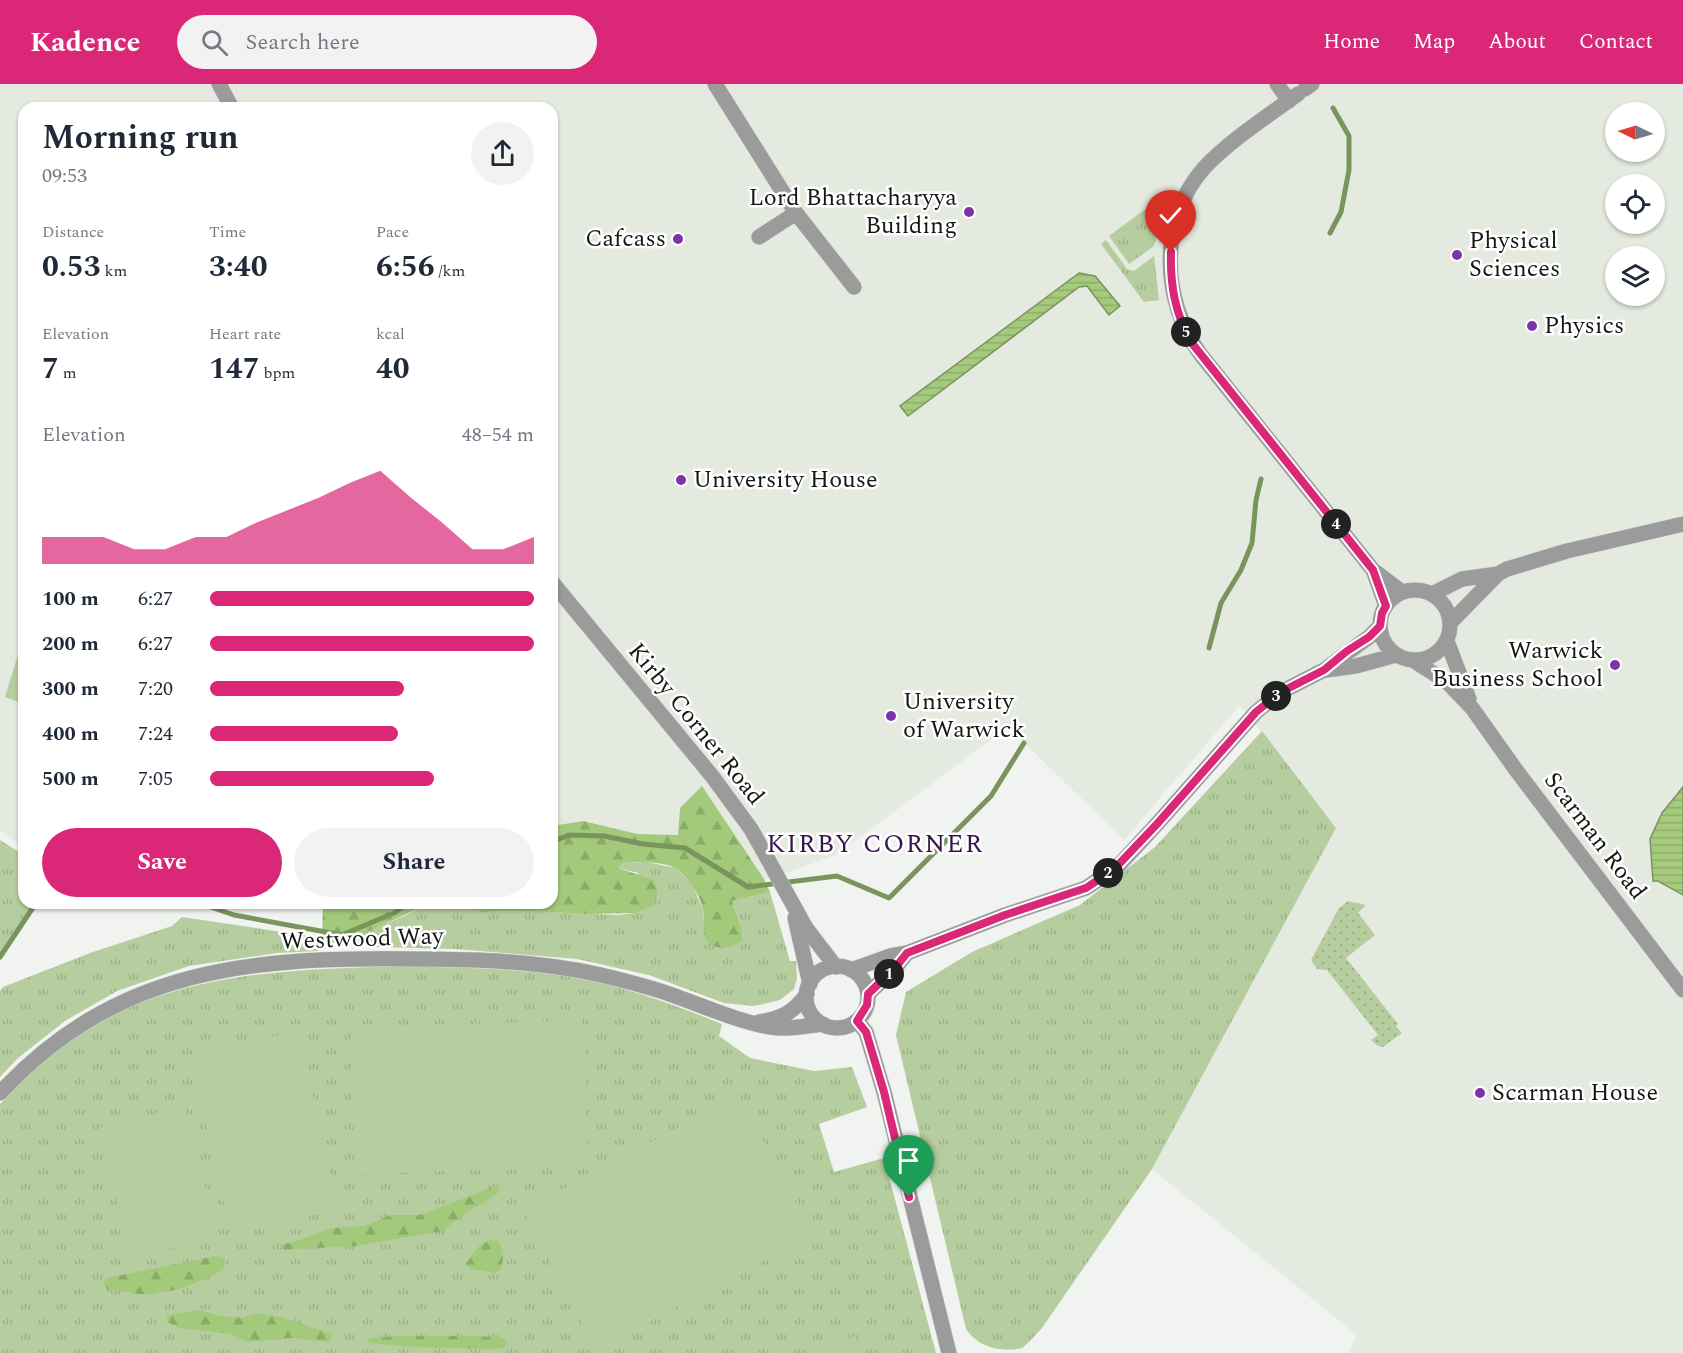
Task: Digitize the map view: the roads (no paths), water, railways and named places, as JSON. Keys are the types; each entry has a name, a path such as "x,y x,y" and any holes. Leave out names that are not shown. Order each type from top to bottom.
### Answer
{"street":[{"path":"219,84 229,102"},
{"path":"716,84 796,213 854,287"},
{"path":"1277,84 1301,92"},
{"path":"1301,92 1216,156 1192,184 1182,202 1173,236 1170,271 1172,291 1183,328 1201,355 1373,570 1402,592"},
{"path":"759,237 796,213"},
{"path":"1450,623 1498,574 1507,569 1568,551 1683,524"},
{"path":"1373,570 1386,606"},
{"path":"1432,594 1462,579 1498,574"},
{"name":"Kirby Corner Road","path":"558,589 712,776 751,829 806,928 844,968"},
{"path":"1420,590 1432,594 1444,604 1449,613 1447,641 1434,655 1414,661 1396,655 1385,644 1380,626 1382,613 1391,599 1402,592 1420,590"},
{"path":"753,1023 772,1020 797,1008 815,976 825,969 844,968 907,953 1005,915 1086,888 1119,864 1256,712 1281,692 1324,670 1369,637 1380,626"},
{"name":"Scarman Road","path":"1447,641 1472,708"},
{"path":"1324,670 1356,666 1396,655"},
{"name":"Scarman Road","path":"1414,661 1447,682 1472,708 1516,770 1683,990"},
{"name":"Kirby Corner Road","path":"790,900 809,989"},
{"path":"868,994 907,953"},
{"name":"Westwood Way","path":"0,1093 36,1057 66,1034 128,998 194,976 264,964 398,958 483,960 547,965 625,981 770,1027 788,1029 824,1024"},
{"path":"809,989 807,1000 810,1013 818,1022 838,1028 848,1027 857,1021 867,1005 868,994 865,983 844,968"},
{"path":"857,1021 866,1032 884,1092 949,1353"}],"waterway":[{"path":"1330,233 1341,212 1349,170 1349,136 1333,108"},
{"path":"1209,648 1221,603 1241,570 1252,543 1256,500 1261,479"},
{"path":"558,840 569,835 604,836 643,844 685,848 748,887 837,876 889,898 991,796 1024,743"},
{"path":"0,957 32,909"},
{"path":"216,909 234,915 342,935 400,909"}],"place":[{"name":"Lord Bhattacharyya Building","path":"969,212"},
{"name":"Cafcass","path":"678,239"},
{"name":"Physical Sciences","path":"1457,255"},
{"name":"Physics","path":"1532,326"},
{"name":"University House","path":"681,480"},
{"name":"Warwick Business School","path":"1615,665"},
{"name":"University of Warwick","path":"891,716"},
{"name":"Scarman House","path":"1480,1093"}],"district":[{"name":"KIRBY CORNER","path":"875,844"}]}
